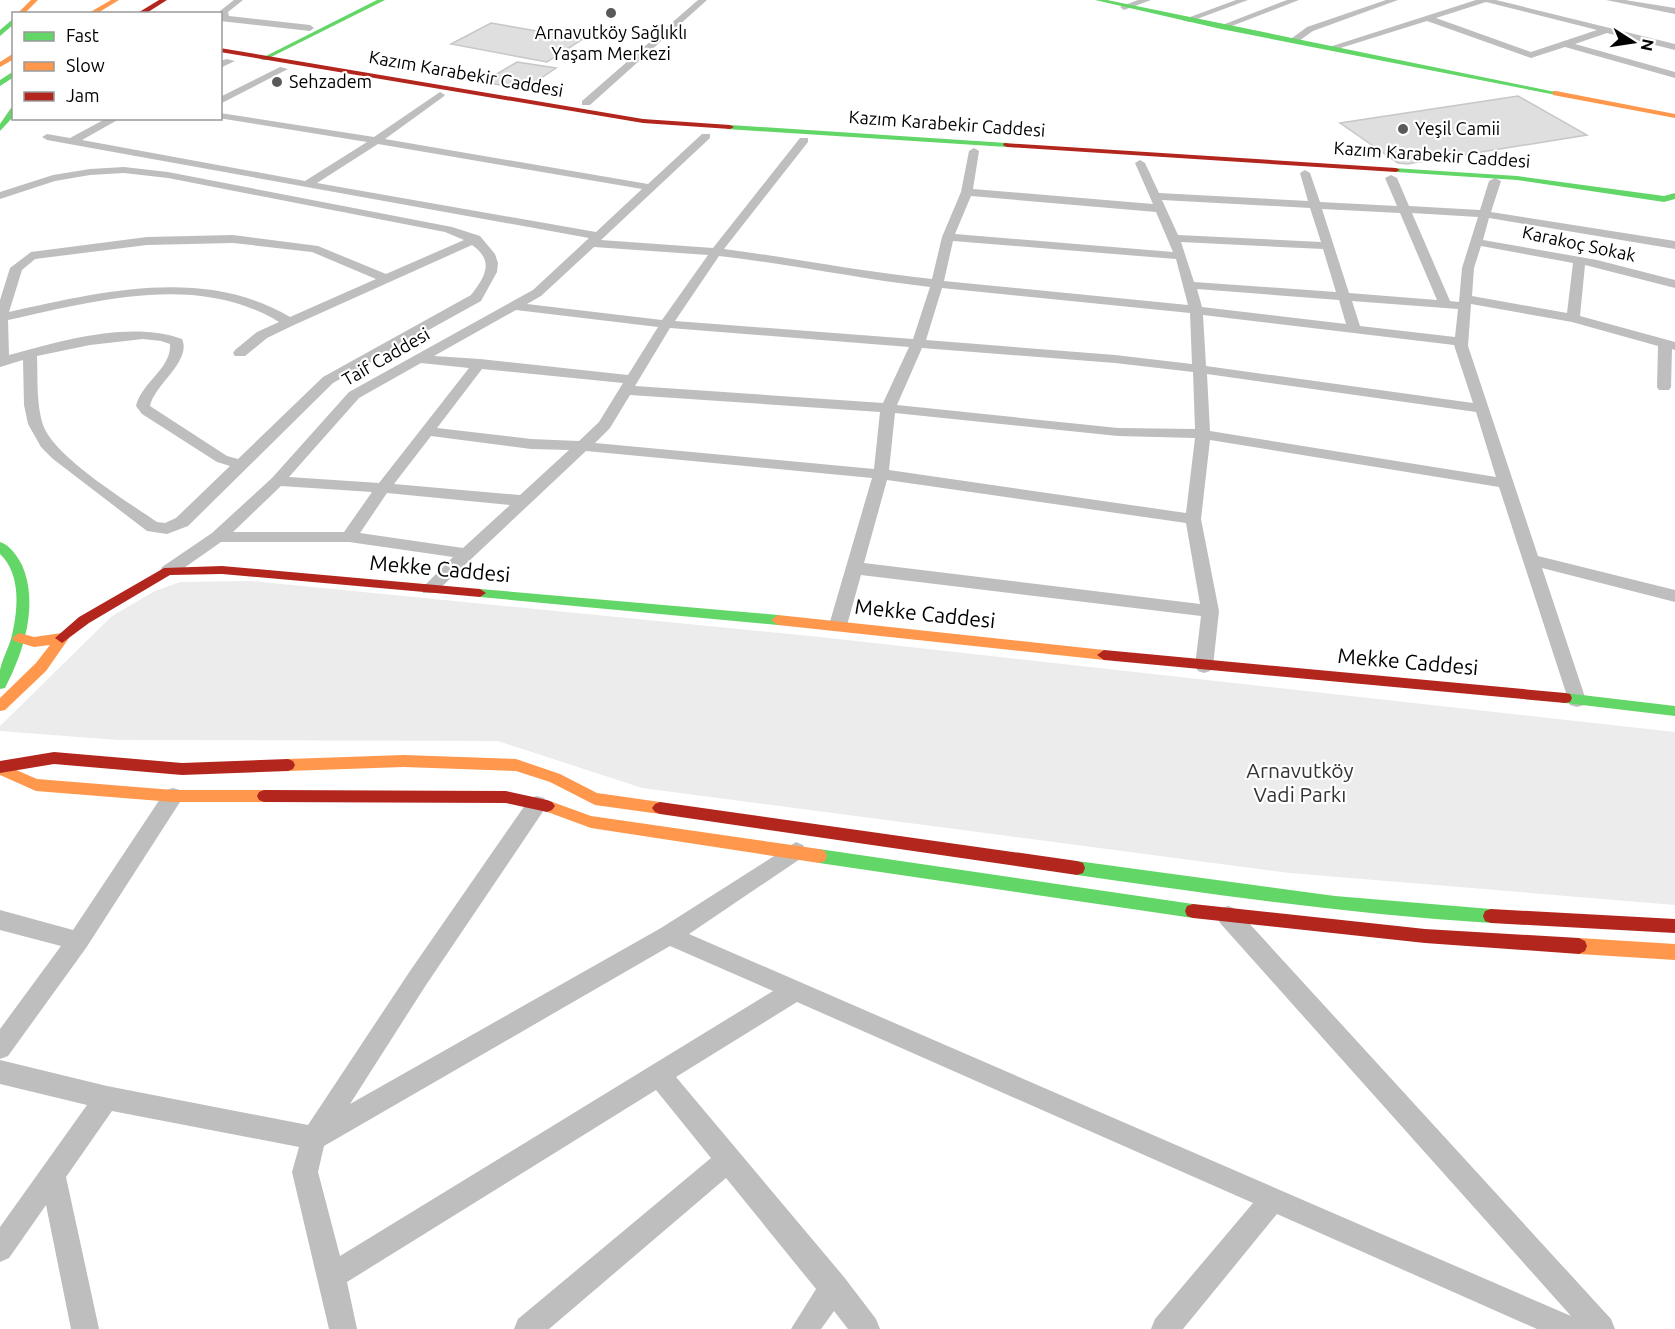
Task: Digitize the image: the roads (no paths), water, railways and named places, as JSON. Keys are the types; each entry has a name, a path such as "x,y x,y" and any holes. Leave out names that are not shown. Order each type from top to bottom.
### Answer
{"main road":[{"path":"22,12 35,0"},
{"path":"94,12 116,0"},
{"path":"115,12 136,0"},
{"path":"133,12 154,0"},
{"path":"143,12 164,0"},
{"path":"238,59 367,0"},
{"path":"238,59 382,0"},
{"path":"1098,0 1186,20 1675,116"},
{"path":"0,34 12,22"},
{"path":"0,65 12,56"},
{"name":"Kazım Karabekir Caddesi","path":"238,59 282,69 440,95 673,123 1517,178 1636,196 1664,199 1675,196"},
{"name":"Kazım Karabekir Caddesi","path":"238,59 574,110 645,130 706,136 804,140 1140,163 1495,182 1568,189 1675,208"},
{"path":"0,84 12,75"},
{"path":"0,129 12,113"},
{"path":"0,546 13,561 21,589 19,638 0,684"},
{"name":"Mekke Caddesi","path":"168,571 222,570 838,625 1204,666 1675,711"},
{"name":"Taif Caddesi","path":"0,706 41,667 62,638 84,620 168,571"},
{"path":"19,638 40,642 62,638"},
{"path":"0,768 54,758 182,769 404,761 516,765 546,791 591,822 1228,916 1425,936 1675,952"},
{"path":"0,768 36,784 173,796 506,797 546,791 1226,890 1413,912 1675,926"},
{"path":"1226,890 1228,916"}],"street":[{"path":"239,0 226,8 223,18 310,28"},
{"path":"574,110 703,0"},
{"path":"1124,7 1147,0"},
{"path":"1186,20 1244,0"},
{"path":"1221,27 1295,0"},
{"path":"1293,41 1310,29 1394,0"},
{"path":"1330,48 1486,0 1675,47"},
{"path":"1610,0 1644,2 1675,11"},
{"path":"1430,19 1531,55 1605,31"},
{"path":"1566,44 1675,75"},
{"path":"222,100 282,69"},
{"path":"309,183 348,160 440,95"},
{"path":"222,116 649,187"},
{"path":"72,141 112,120"},
{"name":"Taif Caddesi","path":"168,571 218,537 277,481 354,395 537,293 706,136"},
{"path":"47,137 309,183 594,239 775,259 872,278 1196,310 1461,342"},
{"path":"429,589 605,425 666,324 716,252 804,140"},
{"path":"838,625 881,474 888,408 918,343 937,285 948,237 967,192 974,151"},
{"path":"1140,163 1181,256 1196,310 1203,434 1193,519 1210,611 1204,666"},
{"path":"0,196 53,178 124,170 168,175 448,229 476,239 490,254 492,269 487,284 476,298 328,380 178,525 167,529 156,529 57,456 39,433 33,406 30,355"},
{"path":"1305,173 1327,246 1346,297 1354,329"},
{"path":"1391,178 1445,304"},
{"path":"1495,182 1468,268 1461,346 1577,700"},
{"path":"967,192 1114,202 1314,204 1485,214 1675,245"},
{"path":"948,237 1181,256"},
{"path":"1172,238 1327,246"},
{"path":"239,464 222,459 147,411 143,406 147,394 177,354 177,342 172,338 153,334 119,337 2,363 1,318 16,268 24,260 48,252 124,244 233,239 314,249 387,279"},
{"path":"240,353 262,335 476,239"},
{"name":"Karakoç Sokak","path":"1476,242 1673,280"},
{"path":"1573,318 1580,261"},
{"path":"1190,285 1445,304 1465,302 1573,318 1670,344 1664,387"},
{"path":"1,318 88,300 165,291 218,296 257,305 290,322"},
{"path":"515,306 666,324 918,343 1200,369 1482,409"},
{"path":"421,359 480,363 629,385 888,408 1118,432 1203,434 1506,483"},
{"path":"349,537 383,488 480,363"},
{"path":"427,431 531,444 581,446 881,474 1193,519"},
{"path":"277,481 525,501"},
{"path":"218,537 349,537 467,554"},
{"path":"1531,560 1675,596"},
{"path":"854,568 1210,611"},
{"path":"342,1329 332,1276 305,1172 314,1138 418,978 546,791"},
{"path":"0,1047 78,941 173,796"},
{"path":"0,1072 107,1098 314,1138 669,935 796,851"},
{"path":"1228,916 1584,1326"},
{"path":"0,920 78,941"},
{"path":"669,935 1273,1199 1584,1326"},
{"path":"332,1276 796,990"},
{"path":"659,1075 866,1329"},
{"path":"0,1249 107,1098"},
{"path":"528,1329 729,1159"},
{"path":"53,1175 85,1329"},
{"path":"1165,1329 1273,1199"},
{"path":"805,1329 834,1287"}],"place":[{"name":"Arnavutköy Sağlıklı Yaşam Merkezi","path":"611,13"},
{"name":"Sehzadem","path":"277,82"},
{"name":"Yeşil Camii","path":"1403,129"}],"park label":[{"name":"Arnavutköy Vadi Parkı","path":"1300,783"}]}
